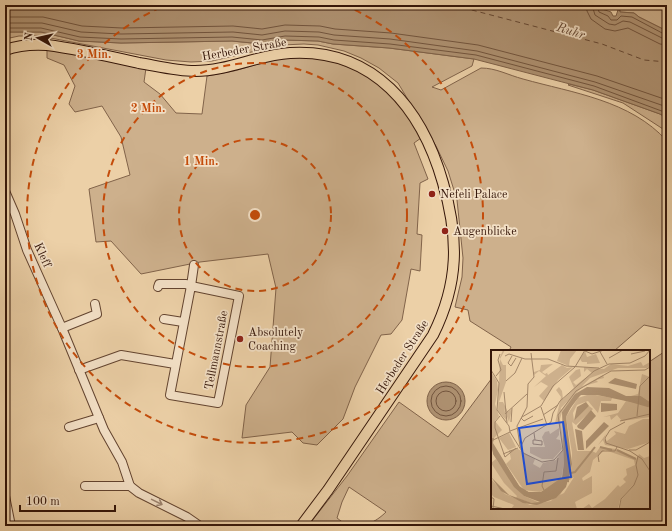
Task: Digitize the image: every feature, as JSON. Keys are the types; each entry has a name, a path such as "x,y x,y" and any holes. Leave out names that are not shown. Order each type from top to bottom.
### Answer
{"main road":[{"name":"Herbeder Straße","path":"5,50 21,45 47,45 164,68 194,71 233,66 273,55 289,53 323,55 363,68 379,79 398,95 416,119 440,171 448,202 454,239 454,265 449,295 434,335 328,490 301,526"}],"street":[{"name":"Kleff","path":"5,191 8,205 16,214 27,250 62,328 104,430 122,462 129,482"},
{"name":"Tellmannstraße","path":"158,287 159,284 186,284 191,286 239,296 218,403 170,395 191,286 194,265"},
{"path":"62,328 97,314 95,304"},
{"path":"164,319 183,322"},
{"path":"79,370 121,355 175,364"},
{"path":"69,427 99,418"},
{"path":"84,486 129,482 139,493 187,517 200,526"},
{"path":"5,496 11,526"}],"shaded area":[{"path":"619,5 667,5 667,31 634,13 620,12"},
{"path":"5,32 41,32 79,41 121,43 232,41 262,44 284,40 318,41 333,44 389,48 474,59 472,66 432,87 441,90 481,68 486,68 581,94 618,107 636,116 652,127 667,141 667,330 644,325 615,350 510,350 511,347 470,321 468,310 455,307 462,277 463,258 457,200 448,171 436,146 398,83 379,68 361,58 344,51 318,45 304,44 282,45 212,61 191,62 166,60 40,36 19,36 5,39"},
{"path":"47,48 146,68 144,82 160,94 176,113 202,114 207,76 234,71 269,61 310,58 339,64 366,76 379,84 390,94 407,115 421,138 414,143 428,179 420,183 417,234 422,235 420,271 411,269 402,320 391,334 381,335 355,387 343,419 317,445 303,443 292,432 242,438 246,405 270,367 276,288 268,254 200,262 141,274 111,241 96,242 89,189 130,175 121,137 102,106 75,112 69,104 75,86 64,65 47,58"},
{"path":"568,85 593,90 660,114 667,118 667,128 663,129 623,103"},
{"path":"667,350 667,526 359,526 373,522 386,512 349,487 337,518 345,524 353,526 308,526 347,476 399,402 448,437 491,379 491,509 650,509 650,361"}],"water":[{"name":"Ruhr","path":"5,5 600,5 602,9 611,12 613,16 616,16 618,10 617,5 619,5 620,12 634,13 667,31 667,118 660,114 593,90 474,59 389,48 333,44 318,41 285,40 262,44 232,41 121,43 79,41 41,32 5,32"},
{"path":"442,382 450,382 457,385 462,390 465,401 462,412 457,417 450,420 442,420 435,417 430,412 427,405 427,397 430,390 435,385"}],"ferry route":[{"path":"418,5 468,9 602,44 644,60 667,62"}],"place":[{"name":"Nefeli Palace","path":"432,194"},
{"name":"Augenblicke","path":"445,231"},
{"name":"Absolutely Coaching","path":"240,339"}]}
